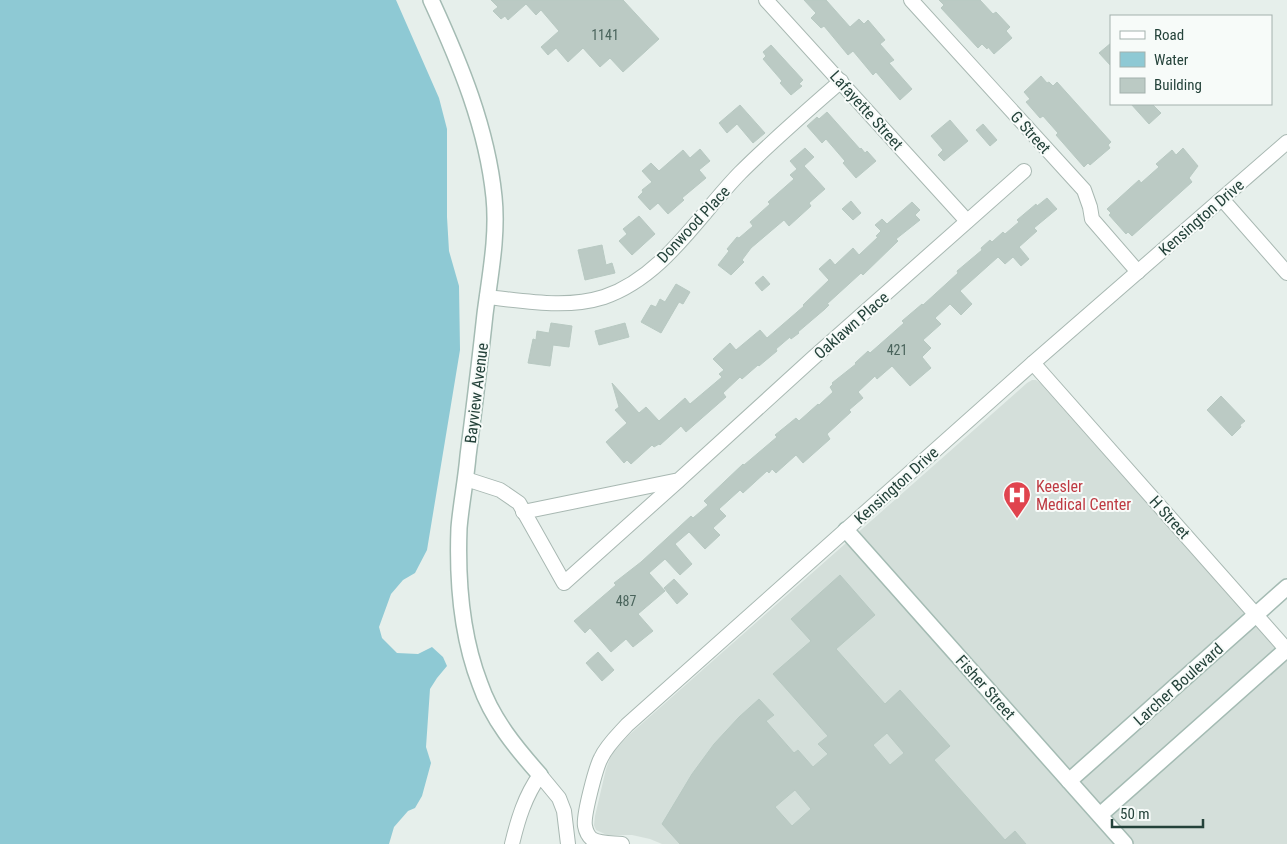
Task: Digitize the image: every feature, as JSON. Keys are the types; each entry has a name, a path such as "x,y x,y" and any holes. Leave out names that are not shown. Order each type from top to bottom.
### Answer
{"street":[{"name":"Bayview Avenue","path":"432,0 456,55 482,132 494,198 494,255 459,528 463,627 480,686 495,716 517,748 540,775"},
{"name":"Lafayette Street","path":"766,0 967,221"},
{"name":"G Street","path":"910,0 1084,190 1092,219 1138,272"},
{"name":"Donwood Place","path":"487,298 561,304 603,297 627,286 653,268 677,246 713,202 741,172 841,81"},
{"name":"Kensington Drive","path":"622,844 599,843 588,834 584,824 592,783 600,759 609,745 635,718 1033,363 1287,142"},
{"name":"Oaklawn Place","path":"466,479 500,490 513,497 519,503 564,583 1024,171"},
{"path":"1222,199 1287,273"},
{"name":"H Street","path":"1033,363 1287,650"},
{"path":"523,512 679,480"},
{"name":"Fisher Street","path":"846,530 1125,844"},
{"name":"Larcher Boulevard","path":"1069,781 1287,587"},
{"path":"1100,816 1287,650"},
{"path":"512,844 524,802 540,775 559,798 564,811 568,844"}],"shaded area":[{"name":"Keesler Medical Center","path":"1032,380 1040,383 1287,661 1287,844 662,844 632,835 607,835 596,830 594,825 595,816 606,769 612,753 629,735"}],"water":[{"path":"0,0 396,0 439,98 447,129 449,251 459,286 460,350 427,550 415,573 403,580 391,594 379,627 382,638 397,653 418,654 432,647 443,657 447,666 430,689 426,747 431,763 422,796 415,808 408,811 394,827 389,844 0,844"}],"building":[{"path":"491,0 623,0 659,39 623,72 610,58 600,67 583,48 568,62 556,48 548,55 541,47 559,31 541,10 536,15 526,4 508,20 505,16 501,19 493,11 498,7"},
{"path":"804,0 826,0 850,27 859,19 864,24 868,20 885,40 880,44 894,60 889,63 912,89 900,100 876,72 873,75 853,51 848,55 824,26 821,28 811,18 816,13"},
{"path":"939,0 980,0 993,14 996,12 1010,27 1006,31 1012,38 994,54 988,47 987,49 982,44 978,48 941,8 944,5"},
{"path":"1110,44 1110,65 1099,53"},
{"path":"771,45 803,80 799,84 802,86 791,95 763,59 766,56 763,52"},
{"path":"1041,76 1047,83 1049,82 1053,86 1057,82 1111,142 1108,145 1110,148 1090,165 1088,163 1084,167 1056,135 1058,133 1043,116 1040,118 1026,102 1030,99 1024,92"},
{"path":"740,105 765,133 753,143 737,124 727,133 719,123"},
{"path":"1132,105 1153,105 1161,113 1149,124"},
{"path":"827,112 860,149 865,153 867,151 876,161 856,178 843,163 845,161 826,139 822,143 807,126 817,117 819,119"},
{"path":"950,120 968,141 944,161 938,155 943,150 931,136"},
{"path":"983,124 997,140 990,146 976,130"},
{"path":"805,148 814,157 804,166 825,189 809,203 811,206 789,226 784,220 751,248 742,260 744,262 731,275 718,265 729,251 727,249 737,237 739,238 753,226 750,222 770,204 768,202 794,179 790,175 797,169 790,161"},
{"path":"1183,148 1198,166 1189,178 1192,182 1132,236 1128,232 1126,234 1109,215 1111,213 1107,209 1139,180 1141,183 1159,167 1156,164 1172,150 1176,155"},
{"path":"700,149 710,161 699,170 706,178 682,198 684,200 668,214 658,203 650,210 638,197 643,192 642,190 652,182 642,171 651,163 659,171 683,150 690,158"},
{"path":"1047,198 1057,209 1034,228 1037,231 1019,247 1029,259 1021,266 1013,257 1005,264 998,257 960,291 972,304 961,315 950,304 935,318 941,324 923,340 931,348 922,357 931,368 910,386 892,366 877,379 875,376 858,392 863,398 827,434 830,439 803,463 796,455 776,473 772,469 769,473 767,471 743,493 740,490 719,509 726,516 713,528 720,535 705,549 689,532 675,544 692,564 680,575 665,559 649,573 665,591 638,614 653,631 633,647 626,639 611,652 590,628 585,633 574,621 616,585 614,583 641,562 691,516 693,518 708,505 704,501 743,464 777,437 775,435 796,418 799,421 819,405 833,392 830,387 832,383 856,364 868,351 870,353 904,323 902,321 923,305 958,273 957,271 982,250 981,248 990,240 992,242 1003,232 1005,234 1019,222 1017,220 1036,204 1037,206"},
{"path":"851,201 861,213 853,220 842,209"},
{"path":"912,202 920,210 915,215 920,220 896,239 898,241 863,275 861,273 799,333 791,339 790,337 776,349 777,351 742,379 740,377 723,393 726,397 686,432 681,426 660,445 654,447 652,445 631,464 627,460 624,463 606,442 627,423 615,410 619,407 612,383 639,413 646,407 659,421 685,398 690,404 722,377 719,374 724,370 713,359 730,343 736,350 760,330 767,338 804,306 829,280 819,269 830,259 835,265 853,248 859,255 878,237 876,236 881,231 875,225 882,219 887,224"},
{"path":"639,216 655,234 632,255 619,241 627,234 623,229"},
{"path":"602,245 606,265 612,263 615,273 585,280 578,250"},
{"path":"763,276 770,284 762,291 755,283"},
{"path":"676,284 690,292 683,304 679,302 661,333 641,322 651,305 656,307 660,299 665,302"},
{"path":"551,323 572,326 569,347 553,345 550,366 528,363 533,339 536,340 537,331 549,333"},
{"path":"625,323 629,337 599,345 595,331"},
{"path":"1221,396 1245,421 1232,436 1207,410"},
{"path":"840,575 875,615 836,649 885,704 900,690 950,746 934,760 1005,840 1015,831 1026,844 680,844 662,824 692,774 714,744 759,699 774,715 766,721 794,753 798,750 813,767 828,754 818,744 828,736 773,674 811,641 791,619","holes":["887,733 904,753 890,765 873,745","795,790 811,809 792,826 775,807"]},
{"path":"674,579 688,594 677,604 664,588"},
{"path":"598,652 614,670 602,681 586,663"}],"place":[{"name":"Keesler Medical Center","path":"1017,519"}]}
